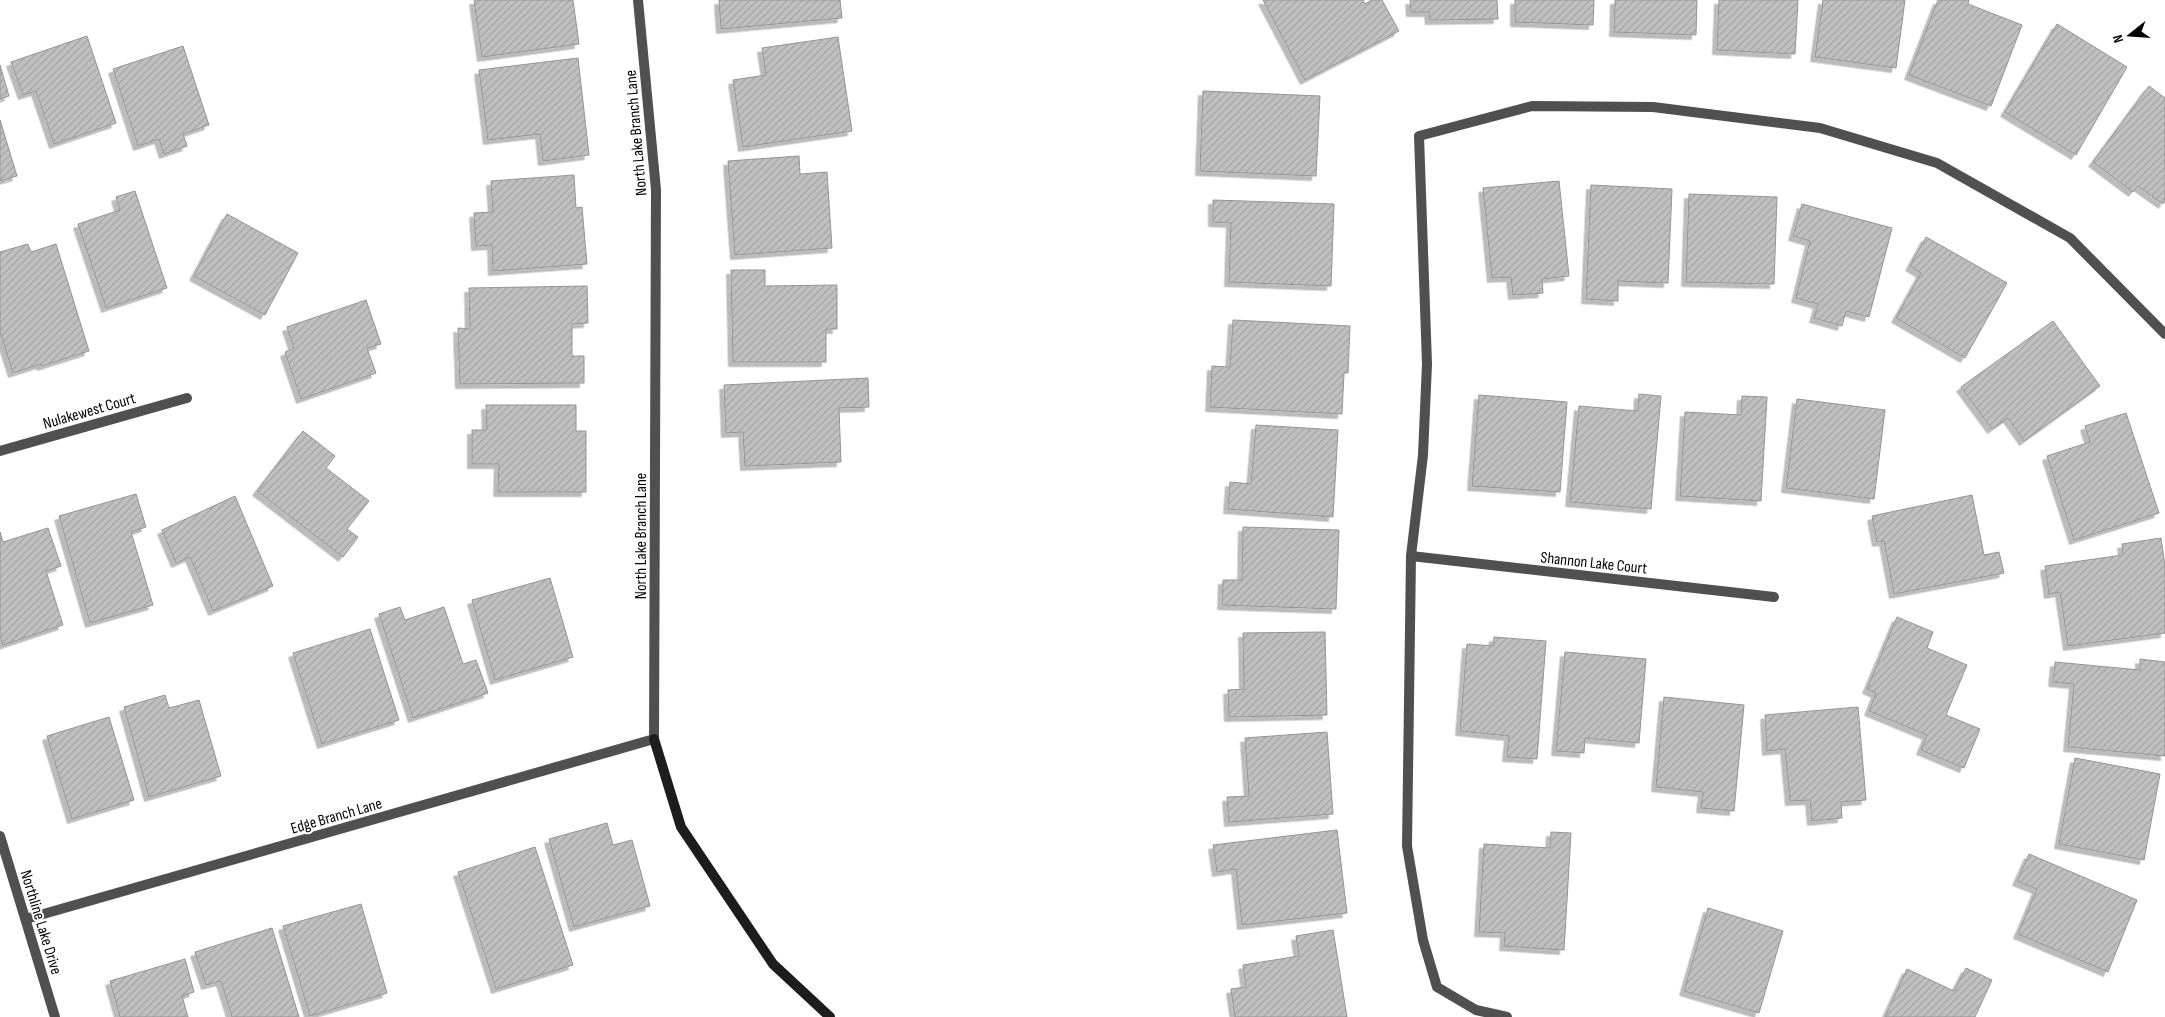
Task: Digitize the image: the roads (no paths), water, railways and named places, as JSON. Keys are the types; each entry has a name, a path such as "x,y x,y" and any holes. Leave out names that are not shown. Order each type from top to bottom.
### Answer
{"street":[{"name":"North Lake Branch Lane","path":"638,0 656,190 654,739 681,827 773,964 830,1017"},
{"path":"1507,1017 1476,1010 1437,987 1423,940 1407,846 1411,556 1424,455 1427,364 1420,136 1532,106 1653,107 1820,128 1937,163 2070,238 2165,334"},
{"name":"Nulakewest Court","path":"0,451 187,398"},
{"name":"Shannon Lake Court","path":"1411,556 1774,597"},
{"name":"Edge Branch Lane","path":"26,919 654,739"},
{"name":"Northline Lake Drive","path":"0,836 55,1017"}]}
